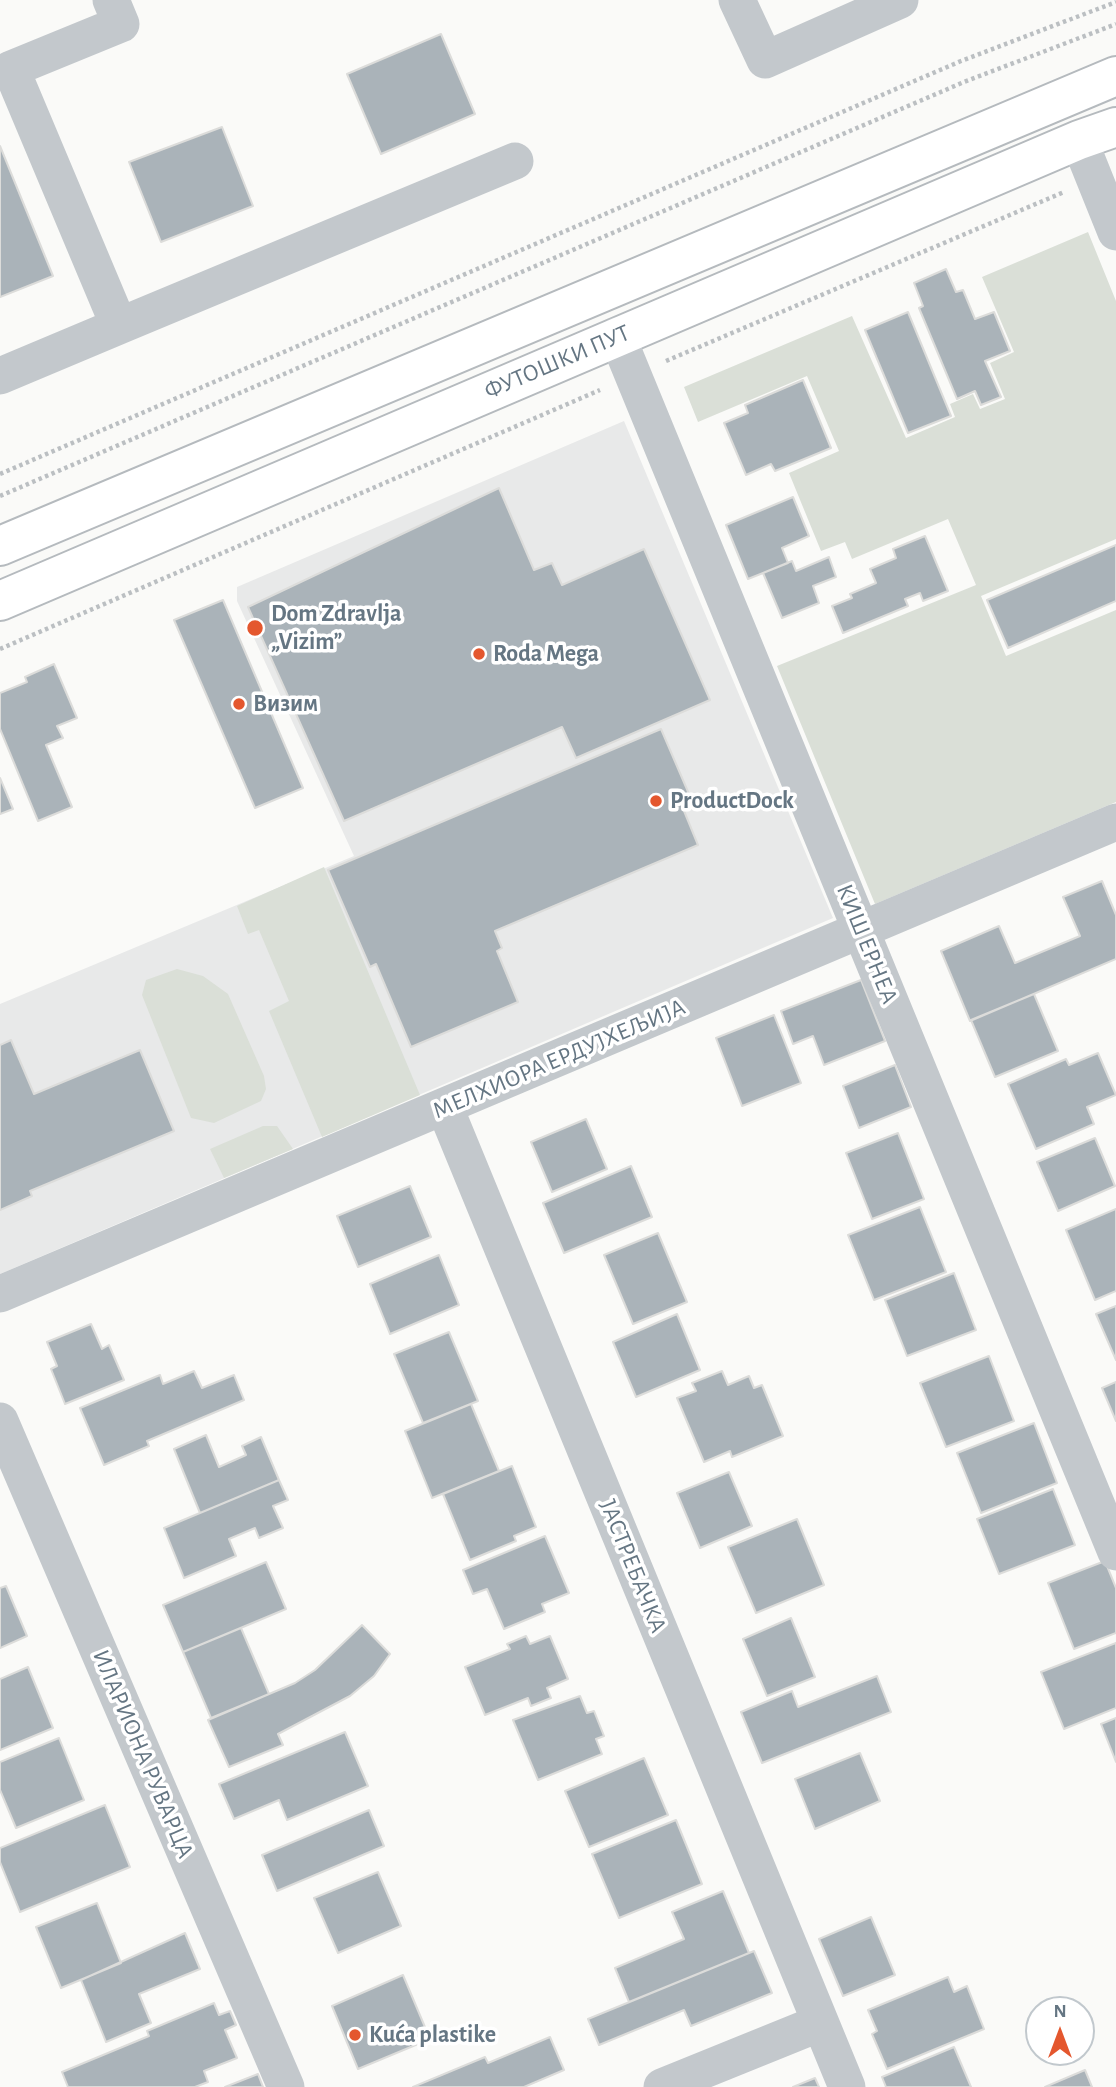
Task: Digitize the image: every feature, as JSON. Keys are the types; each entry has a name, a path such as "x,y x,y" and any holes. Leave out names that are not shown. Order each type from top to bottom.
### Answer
{"main road":[{"name":"ФУТОШКИ ПУТ","path":"0,546 1116,76"},
{"name":"ФУТОШКИ ПУТ","path":"0,601 617,336 1079,140 1116,127"}],"street":[{"path":"111,0 121,24 5,56 119,326"},
{"path":"737,0 765,60 900,0"},
{"path":"1079,140 1116,232"},
{"path":"0,376 515,161"},
{"name":"КИШ ЕРНЕА","path":"617,336 1116,1552"},
{"name":"МЕЛХИОРА ЕРДУЈХЕЉИЈА","path":"0,1294 1116,822"},
{"name":"ЈАСТРЕБАЧКА","path":"445,1108 847,2087"},
{"name":"ИЛАРИОНА РУВАРЦА","path":"0,1421 286,2087"},
{"path":"662,2087 820,2023"}],"path":[{"path":"0,474 961,61 1116,2"},
{"path":"0,496 975,77 1116,24"},
{"path":"0,649 1096,178"}],"shaded area":[{"path":"1088,232 1116,301 1116,539 981,596 1006,656 1116,610 1116,802 875,904 777,666 976,585 948,519 852,559 845,542 821,551 789,473 839,451 807,376 698,422 684,387 852,316 906,438 955,417 950,404 973,394 980,409 1005,399 990,363 1014,352 982,277"},
{"path":"624,421 833,918 0,1274 0,1004 354,856 237,601 237,587"},
{"path":"324,867 420,1095 322,1137 269,1011 289,1001 259,930 248,934 237,906"},
{"path":"177,969 203,976 228,994 264,1076 266,1089 261,1101 214,1123 191,1118 142,995 146,980"},
{"path":"263,1126 277,1126 293,1149 224,1178 210,1149"}],"building":[{"path":"441,34 475,114 381,154 347,74"},
{"path":"222,127 253,206 161,242 129,162"},
{"path":"0,146 53,276 0,297"},
{"path":"946,269 956,292 963,290 975,319 994,312 1010,351 985,361 1001,397 981,405 975,391 957,399 919,308 923,306 914,283"},
{"path":"908,312 951,416 908,433 865,330"},
{"path":"803,380 831,448 775,471 771,464 746,475 724,423 748,413 745,405"},
{"name":"Roda Mega","path":"499,488 534,570 552,563 562,585 644,549 710,700 576,758 562,727 344,821 248,607"},
{"path":"793,497 809,536 782,548 788,563 748,579 726,525"},
{"path":"925,536 948,591 923,601 920,593 905,599 908,606 843,633 832,606 852,598 850,594 876,583 870,569 896,558 893,549"},
{"path":"1116,545 1116,601 1008,648 987,600"},
{"path":"829,557 836,577 813,586 819,603 782,618 763,573 792,561 796,571"},
{"name":"Визим","path":"223,600 303,788 255,808 174,620"},
{"path":"54,664 77,718 57,726 63,738 46,745 72,807 38,821 0,729 0,693 27,682 25,677"},
{"path":"661,729 692,801 682,806 698,845 495,931 502,948 497,951 518,1002 411,1047 376,964 370,967 328,870"},
{"path":"0,778 13,809 0,814"},
{"path":"1102,881 1116,915 1116,959 970,1021 941,951 999,926 1015,963 1080,936 1063,897"},
{"path":"861,980 885,1041 824,1065 813,1036 793,1044 781,1011"},
{"path":"1034,994 1058,1051 995,1077 971,1020"},
{"path":"774,1015 801,1083 742,1106 716,1038"},
{"path":"11,1040 34,1094 140,1050 174,1131 30,1191 32,1196 0,1210 0,1045"},
{"path":"1098,1053 1116,1095 1087,1107 1094,1124 1036,1149 1008,1084 1066,1059 1069,1065"},
{"path":"895,1065 911,1107 859,1128 843,1086"},
{"path":"586,1119 607,1169 552,1192 531,1142"},
{"path":"898,1133 924,1199 872,1219 846,1153"},
{"path":"1095,1138 1115,1186 1058,1211 1037,1162"},
{"path":"631,1166 652,1217 564,1253 543,1203"},
{"path":"410,1186 431,1237 358,1267 337,1216"},
{"path":"920,1207 946,1272 874,1300 848,1235"},
{"path":"1116,1209 1116,1291 1095,1300 1066,1230"},
{"path":"658,1233 687,1302 633,1324 604,1255"},
{"path":"439,1255 459,1305 390,1334 370,1284"},
{"path":"954,1273 976,1330 907,1356 885,1300"},
{"path":"1116,1306 1116,1360 1096,1314"},
{"path":"677,1314 700,1370 636,1397 613,1342"},
{"path":"91,1324 102,1349 109,1345 124,1380 65,1404 51,1369 57,1366 47,1342"},
{"path":"449,1332 478,1401 423,1423 394,1354"},
{"path":"989,1356 1014,1421 946,1447 920,1383"},
{"path":"194,1371 202,1388 234,1375 244,1400 147,1441 149,1446 104,1465 80,1408 160,1375 163,1384"},
{"path":"722,1371 728,1385 749,1376 754,1388 762,1385 783,1436 732,1457 730,1451 704,1462 677,1398 696,1391 692,1383"},
{"path":"1116,1382 1116,1421 1102,1388"},
{"path":"471,1404 499,1471 432,1498 405,1431"},
{"path":"1034,1423 1057,1483 981,1513 957,1453"},
{"path":"206,1435 219,1467 246,1455 242,1446 261,1437 279,1480 200,1513 174,1449"},
{"path":"512,1466 536,1527 514,1536 516,1541 470,1560 443,1494"},
{"path":"729,1472 752,1526 700,1548 677,1493"},
{"path":"279,1480 288,1500 273,1506 283,1528 259,1538 255,1528 229,1539 236,1556 184,1578 164,1528"},
{"path":"1053,1489 1075,1545 999,1574 977,1519"},
{"path":"797,1519 824,1585 756,1613 728,1547"},
{"path":"545,1536 569,1593 542,1604 545,1612 504,1629 487,1589 473,1594 463,1570"},
{"path":"1105,1561 1116,1588 1116,1633 1074,1649 1048,1583"},
{"path":"266,1562 286,1609 183,1652 163,1605"},
{"path":"6,1586 27,1636 0,1648 0,1588"},
{"path":"791,1618 815,1677 767,1696 743,1639"},
{"path":"362,1625 390,1654 374,1676 350,1696 278,1734 283,1745 229,1767 208,1720 295,1683 315,1670"},
{"path":"241,1628 269,1694 211,1718 183,1652"},
{"path":"526,1636 530,1644 550,1636 568,1679 547,1688 551,1698 531,1706 528,1698 485,1715 465,1667 510,1649 507,1644"},
{"path":"1116,1643 1116,1708 1064,1729 1041,1672"},
{"path":"28,1667 53,1728 0,1750 0,1679"},
{"path":"877,1676 891,1712 762,1763 741,1712 792,1691 798,1707"},
{"path":"580,1696 587,1713 594,1711 604,1736 596,1739 602,1754 538,1780 513,1720"},
{"path":"1116,1718 1116,1762 1101,1724"},
{"path":"345,1732 368,1786 287,1820 279,1800 234,1819 219,1784"},
{"path":"59,1738 84,1800 16,1828 0,1790 0,1762"},
{"path":"860,1753 880,1801 815,1829 795,1779"},
{"path":"644,1758 668,1815 589,1847 565,1791"},
{"path":"105,1805 130,1867 20,1912 0,1862 0,1848"},
{"path":"369,1810 384,1846 277,1891 262,1855"},
{"path":"676,1820 702,1884 619,1918 592,1854"},
{"path":"378,1872 401,1926 338,1953 314,1898"},
{"path":"723,1891 749,1953 629,2002 615,1968 684,1939 672,1912"},
{"path":"97,1903 121,1963 61,1988 36,1927"},
{"path":"871,1917 895,1975 843,1996 819,1939"},
{"path":"185,1933 200,1969 139,1994 151,2023 106,2042 81,1980"},
{"path":"754,1951 772,1993 691,2026 684,2010 599,2045 588,2019"},
{"path":"403,1975 430,2039 358,2069 332,2006"},
{"path":"948,1977 954,1992 967,1986 984,2029 887,2069 872,2034 877,2031 868,2010"},
{"path":"214,2003 219,2015 230,2011 236,2025 225,2030 237,2058 204,2071 208,2082 195,2087 68,2087 62,2072 149,2036 147,2031"},
{"path":"550,2037 564,2070 524,2087 413,2087 485,2057 488,2063"},
{"path":"954,2047 971,2087 886,2087 882,2077"},
{"path":"1085,2070 1092,2087 1045,2087"},
{"path":"258,2074 263,2087 225,2087"},
{"path":"815,2078 819,2087 793,2087"}],"place":[{"name":"Dom Zdravlja „Vizim”","path":"255,628"},
{"name":"Roda Mega","path":"479,654"},
{"name":"Визим","path":"239,704"},
{"name":"ProductDock","path":"656,801"},
{"name":"Kuća plastike","path":"355,2035"}]}
